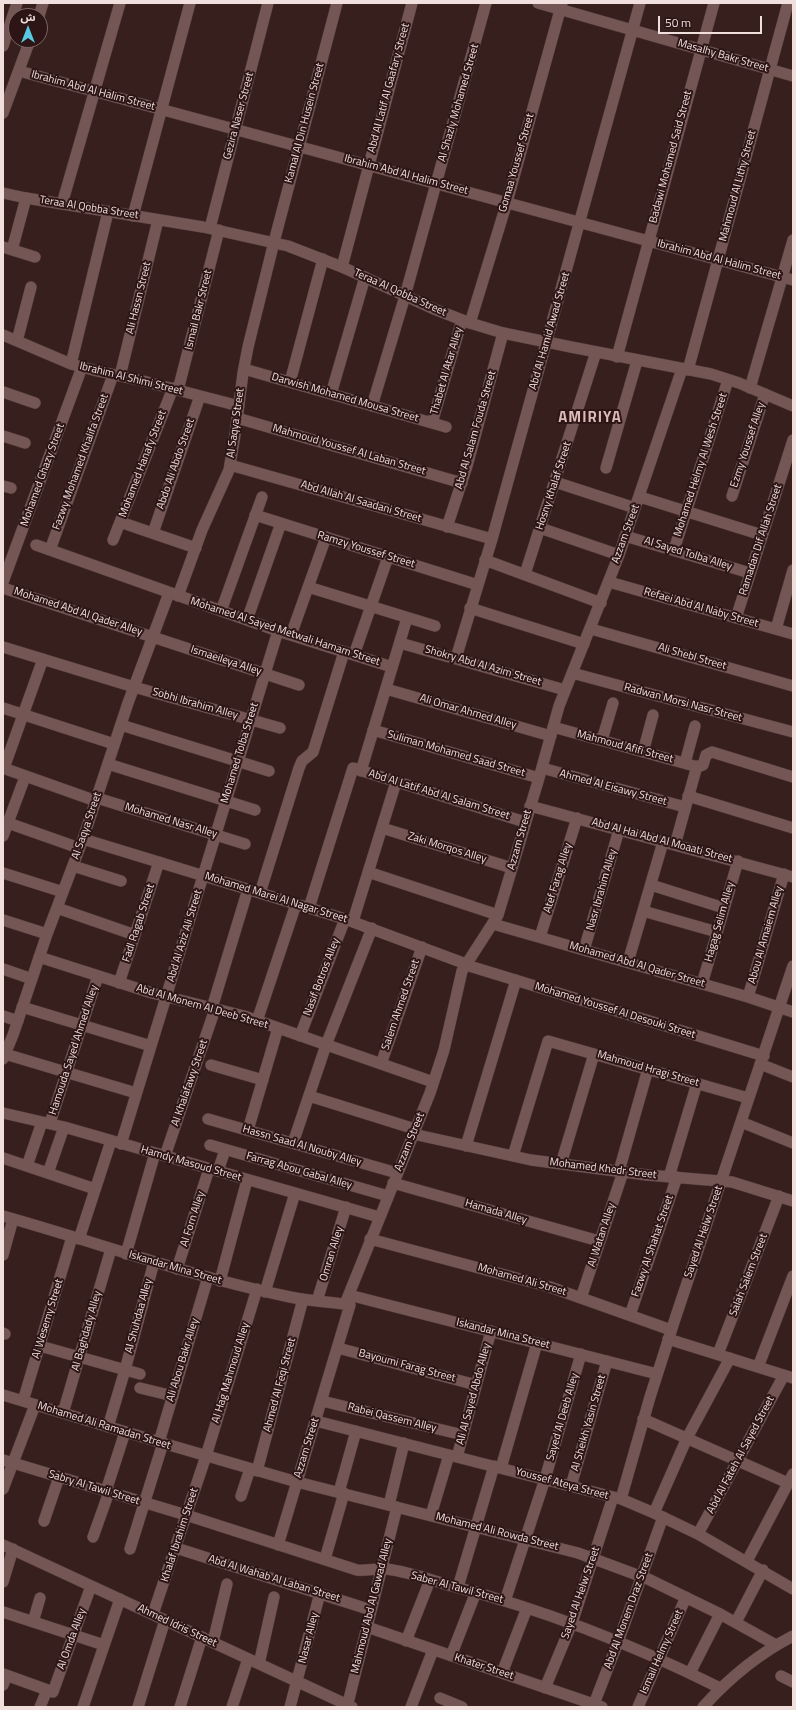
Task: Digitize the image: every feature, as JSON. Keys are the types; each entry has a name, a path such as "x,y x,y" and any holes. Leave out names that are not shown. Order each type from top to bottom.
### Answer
{"street":[{"path":"3,46 17,3"},
{"path":"62,204 96,91 120,3"},
{"path":"133,216 190,3"},
{"name":"Gezira Naser Street","path":"214,229 236,129 268,3"},
{"name":"Kamal Al Din Husein Street","path":"274,242 337,3"},
{"name":"Abd Al Latif Al Gaafary Street","path":"342,267 412,3"},
{"name":"Al Shazly Mohamed Street","path":"372,406 405,296 486,3"},
{"name":"Masalhy Bakr Street","path":"538,3 561,6 633,30 793,76"},
{"name":"Abd Al Hamid Awad Street","path":"456,658 492,539 640,3"},
{"name":"Badawi Mohamed Said Street","path":"617,357 714,3"},
{"name":"Mahmoud Al Lithy Street","path":"685,370 718,259 788,3"},
{"name":"Gomaa Youssef Street","path":"466,321 507,202 561,6"},
{"path":"3,113 27,48"},
{"name":"Ibrahim Abd Al Halim Street","path":"19,71 788,278"},
{"name":"Teraa Al Qobba Street","path":"3,193 214,229 274,242 323,259 434,309 466,321 503,332 547,342 637,361 711,374 793,406"},
{"path":"26,198 8,248 36,257"},
{"path":"71,364 108,212"},
{"name":"Ali Hassn Street","path":"117,376 158,220"},
{"name":"Ismail Bakr Street","path":"175,389 214,229"},
{"path":"750,388 788,278 793,240"},
{"name":"Al Saqya Street","path":"4,1057 18,1021 47,934 81,844 114,744 153,636 196,548 230,465 244,369 274,242"},
{"path":"290,382 323,259"},
{"path":"331,394 365,277"},
{"path":"17,341 31,287"},
{"name":"Thabet Al Atar Alley","path":"432,423 466,321"},
{"name":"Abd Al Salam Fouda Street","path":"448,527 462,483 503,332"},
{"name":"Ibrahim Al Shimi Street","path":"3,337 17,341 71,364 239,406"},
{"name":"Hosny Khalaf Street","path":"525,574 596,352"},
{"path":"606,468 637,361"},
{"name":"Mohamed Ghazy Street","path":"3,582 82,367"},
{"name":"Darwish Mohamed Mousa Street","path":"244,369 446,427"},
{"name":"Azzam Street","path":"278,1545 338,1348 348,1301 370,1239 433,1082 457,1001 460,977 466,964 478,948 495,919 541,773 559,706 619,556 685,370"},
{"name":"Fazwy Mohamed Khalifa Street","path":"50,550 117,376"},
{"name":"Mohamed Helmy Al Wesh Street","path":"674,550 728,380"},
{"name":"Mohamed Hanafy Street","path":"113,540 175,389"},
{"path":"3,392 36,403"},
{"name":"Ezmy Youssef Alley","path":"732,496 764,394"},
{"name":"Abdo Ali Abdo Street","path":"153,533 200,396"},
{"name":"Mahmoud Youssef Al Laban Street","path":"237,418 462,483"},
{"path":"3,436 25,443"},
{"name":"Ramadan Dif Allah Street","path":"736,618 793,440"},
{"name":"Abd Allah Al Saadani Street","path":"230,465 492,539"},
{"path":"555,482 635,508"},
{"path":"221,611 262,497"},
{"path":"640,497 762,535"},
{"name":"Ramzy Youssef Street","path":"255,515 478,585"},
{"path":"120,522 196,548"},
{"path":"247,620 281,523"},
{"path":"540,528 619,556"},
{"name":"Al Sayed Tolba Alley","path":"625,536 750,573"},
{"path":"291,635 326,537"},
{"name":"Mohamed Al Sayed Metwali Hamam Street","path":"36,545 278,631 392,667"},
{"path":"260,893 299,768 302,761 313,752 349,654 371,607 388,557"},
{"path":"485,560 601,603"},
{"path":"776,629 793,570"},
{"name":"Refaei Abd Al Naby Street","path":"609,582 793,634"},
{"path":"308,587 435,626"},
{"name":"Mohamed Abd Al Qader Alley","path":"3,588 153,636"},
{"path":"470,608 584,644"},
{"path":"309,908 357,770 373,730 407,618"},
{"name":"Ali Shebl Street","path":"591,629 793,686"},
{"name":"Mohamed Tolba Street","path":"203,876 278,631"},
{"name":"Ismaeileya Alley","path":"153,636 299,685"},
{"name":"Shokry Abd Al Azim Street","path":"400,643 565,690"},
{"name":"Sobhi Ibrahim Alley","path":"3,647 134,687 280,728"},
{"path":"4,768 42,659"},
{"name":"Radwan Morsi Nasr Street","path":"572,673 793,732"},
{"name":"Ali Omar Ahmed Alley","path":"386,689 552,731"},
{"path":"602,740 613,703"},
{"path":"3,708 114,744"},
{"path":"643,752 653,715"},
{"path":"121,725 269,771"},
{"path":"685,763 695,726"},
{"name":"Suliman Mohamed Saad Street","path":"373,730 541,773"},
{"name":"Mahmoud Afifi Street","path":"552,731 602,740 697,766"},
{"path":"674,845 697,766 702,766 706,755 712,752 793,777"},
{"path":"108,764 256,810"},
{"name":"Mohamed Nasr Alley","path":"4,768 96,799 245,844"},
{"name":"Abd Al Latif Abd Al Salam Street","path":"357,770 525,822"},
{"name":"Ahmed Al Eisawy Street","path":"541,773 685,807"},
{"path":"3,836 25,776"},
{"name":"Nasif Botros Alley","path":"300,1036 368,872 396,782"},
{"path":"688,796 793,828"},
{"name":"Abd Al Hai Abd Al Moaati Street","path":"530,806 789,875"},
{"name":"Atef Farag Alley","path":"540,937 576,818"},
{"name":"Mohamed Marei Al Nagar Street","path":"8,823 81,844 159,862 349,920 466,964"},
{"name":"Zaki Morqos Alley","path":"382,828 512,868"},
{"name":"Nasr Ibrahim Alley","path":"584,950 619,830"},
{"path":"628,962 663,842"},
{"name":"Hagag Selim Alley","path":"702,984 738,861"},
{"name":"Fadl Ragab Street","path":"119,983 159,862"},
{"path":"72,866 121,881"},
{"name":"Mohamed Abd Al Qader Street","path":"368,872 540,937 748,997 793,1012"},
{"path":"3,873 63,892"},
{"name":"Abou Al Amaiem Alley","path":"748,997 789,875"},
{"name":"Abd Al Aziz Ali Street","path":"116,1142 136,1093 203,876"},
{"path":"651,885 724,908"},
{"name":"Al Khalafawy Street","path":"126,1254 160,1155 214,1009 248,890"},
{"path":"257,1021 296,904"},
{"path":"57,908 135,935"},
{"path":"643,911 717,932"},
{"path":"3,920 47,934"},
{"path":"293,1143 326,1045 372,928"},
{"name":"Salem Ahmed Street","path":"381,1064 422,947"},
{"name":"Abd Al Monem Al Deeb Street","path":"39,957 166,997 257,1021 433,1082"},
{"name":"Mohamed Youssef Al Desouki Street","path":"466,964 762,1060 793,1077"},
{"name":"Sayed Al Helw Street","path":"545,1688 572,1623 594,1558 617,1498 748,1098 793,966"},
{"path":"3,969 32,979"},
{"name":"Hamouda Sayed Ahmed Alley","path":"27,1166 66,1073 98,976"},
{"path":"466,1146 516,980"},
{"path":"22,1007 151,1046"},
{"path":"3,1016 18,1021"},
{"path":"248,1130 278,1028"},
{"name":"Mahmoud Hragi Street","path":"512,1156 548,1041 748,1098"},
{"path":"561,1164 594,1054"},
{"path":"4,1057 136,1093"},
{"path":"211,1065 263,1080"},
{"name":"Al Watan Alley","path":"581,1298 621,1172 648,1069"},
{"name":"Fazwy Al Shahat Street","path":"630,1315 673,1177 698,1084"},
{"name":"Mohamed Khedr Street","path":"309,1096 414,1131 466,1146 512,1156 621,1172 722,1180 793,1201"},
{"name":"Hamdy Masoud Street","path":"3,1113 64,1127 379,1217"},
{"name":"Hassn Saad Al Nouby Alley","path":"208,1119 397,1173"},
{"path":"741,1122 793,1143"},
{"path":"48,1173 64,1127"},
{"name":"Al Wesemy Street","path":"23,1401 75,1238 116,1142"},
{"name":"Farrag Abou Gabal Alley","path":"210,1145 388,1196"},
{"name":"Al Forn Alley","path":"177,1269 214,1170 225,1150"},
{"path":"3,1159 96,1189"},
{"path":"220,1281 247,1180"},
{"name":"Hamada Alley","path":"393,1183 600,1241"},
{"name":"Al Hag Mahmoud Alley","path":"206,1456 295,1193"},
{"name":"Salah Salem Street","path":"718,1354 779,1196"},
{"name":"Omran Alley","path":"317,1301 346,1207"},
{"path":"3,1255 8,1218"},
{"name":"Iskandar Mina Street","path":"8,1218 220,1281 303,1299 317,1301 348,1301 491,1331 657,1374"},
{"name":"Mohamed Ali Street","path":"370,1239 523,1280 581,1298 630,1315 718,1354 788,1377"},
{"name":"Al Baghdady Alley","path":"64,1413 111,1249"},
{"name":"Al Shuhdaa Alley","path":"108,1427 154,1262"},
{"path":"758,1367 793,1276"},
{"name":"Ali Abou Bakr Alley","path":"130,1549 145,1503 173,1396 208,1277"},
{"name":"Ahmed Al Feqi Street","path":"241,1496 253,1470 303,1299"},
{"name":"Ali Al Sayed Abdo Alley","path":"431,1515 453,1456 463,1435 491,1331"},
{"path":"458,1587 475,1526 497,1467 538,1343"},
{"path":"40,1346 140,1374"},
{"name":"Bayoumi Farag Street","path":"338,1348 476,1385"},
{"name":"Sayed Al Deeb Alley","path":"505,1601 545,1479 580,1354"},
{"name":"Abd Al Monem Draz Street","path":"598,1706 618,1642 642,1577 659,1515 687,1438 730,1358"},
{"name":"Al Sheikh Yasin Street","path":"571,1486 606,1361"},
{"name":"Abd Al Fateh Al Sayed Street","path":"698,1534 738,1460 788,1377"},
{"path":"140,1388 173,1396"},
{"name":"Mohamed Ali Ramadan Street","path":"3,1395 206,1456"},
{"name":"Rabei Qassem Alley","path":"322,1401 463,1435"},
{"path":"3,1489 8,1462 35,1405"},
{"path":"643,1419 738,1460 791,1479 747,1562"},
{"name":"Youssef Ateya Street","path":"316,1421 617,1498 659,1515 698,1534 792,1586"},
{"path":"325,1559 356,1431"},
{"path":"93,1537 125,1432"},
{"name":"Mahmoud Abd Al Gawad Alley","path":"349,1706 382,1569 404,1443"},
{"name":"Mohamed Ali Rowda Street","path":"206,1456 297,1482 475,1526 594,1558 642,1577 686,1597 736,1622 776,1645"},
{"name":"Khalaf Ibrahim Street","path":"153,1614 206,1456"},
{"name":"Sabry Al Tawil Street","path":"8,1462 186,1515"},
{"path":"44,1521 59,1477"},
{"name":"Saber Al Tawil Street","path":"186,1515 357,1570 367,1571 382,1569 399,1572 476,1592 527,1608 572,1623 618,1642 659,1659 720,1688"},
{"path":"3,1579 8,1547"},
{"name":"Ahmed Idris Street","path":"8,1547 349,1706"},
{"name":"Abd Al Wahab Al Laban Street","path":"176,1548 371,1610"},
{"path":"736,1622 763,1570"},
{"path":"406,1641 430,1580"},
{"path":"213,1642 227,1584"},
{"name":"Al Omda Alley","path":"40,1707 50,1691 74,1635 91,1586"},
{"path":"451,1656 476,1592"},
{"name":"Nasar Alley","path":"290,1707 298,1682 320,1593"},
{"path":"259,1664 274,1597"},
{"name":"Ismail Helmy Street","path":"638,1707 686,1597"},
{"path":"33,1622 40,1598"},
{"path":"82,1707 120,1599"},
{"path":"502,1673 527,1608"},
{"path":"3,1612 104,1645"},
{"path":"690,1673 720,1614"},
{"path":"138,1707 164,1620"},
{"name":"Khater Street","path":"367,1627 598,1706"},
{"path":"703,1707 720,1688 738,1672 776,1645 793,1636"},
{"path":"180,1707 202,1637"},
{"path":"411,1707 433,1650"},
{"path":"232,1707 248,1659"},
{"path":"781,1676 793,1682"},
{"path":"4,1678 50,1691"},
{"path":"440,1698 462,1707"}],"district":[{"name":"AMIRIYA","path":"590,418"}]}
